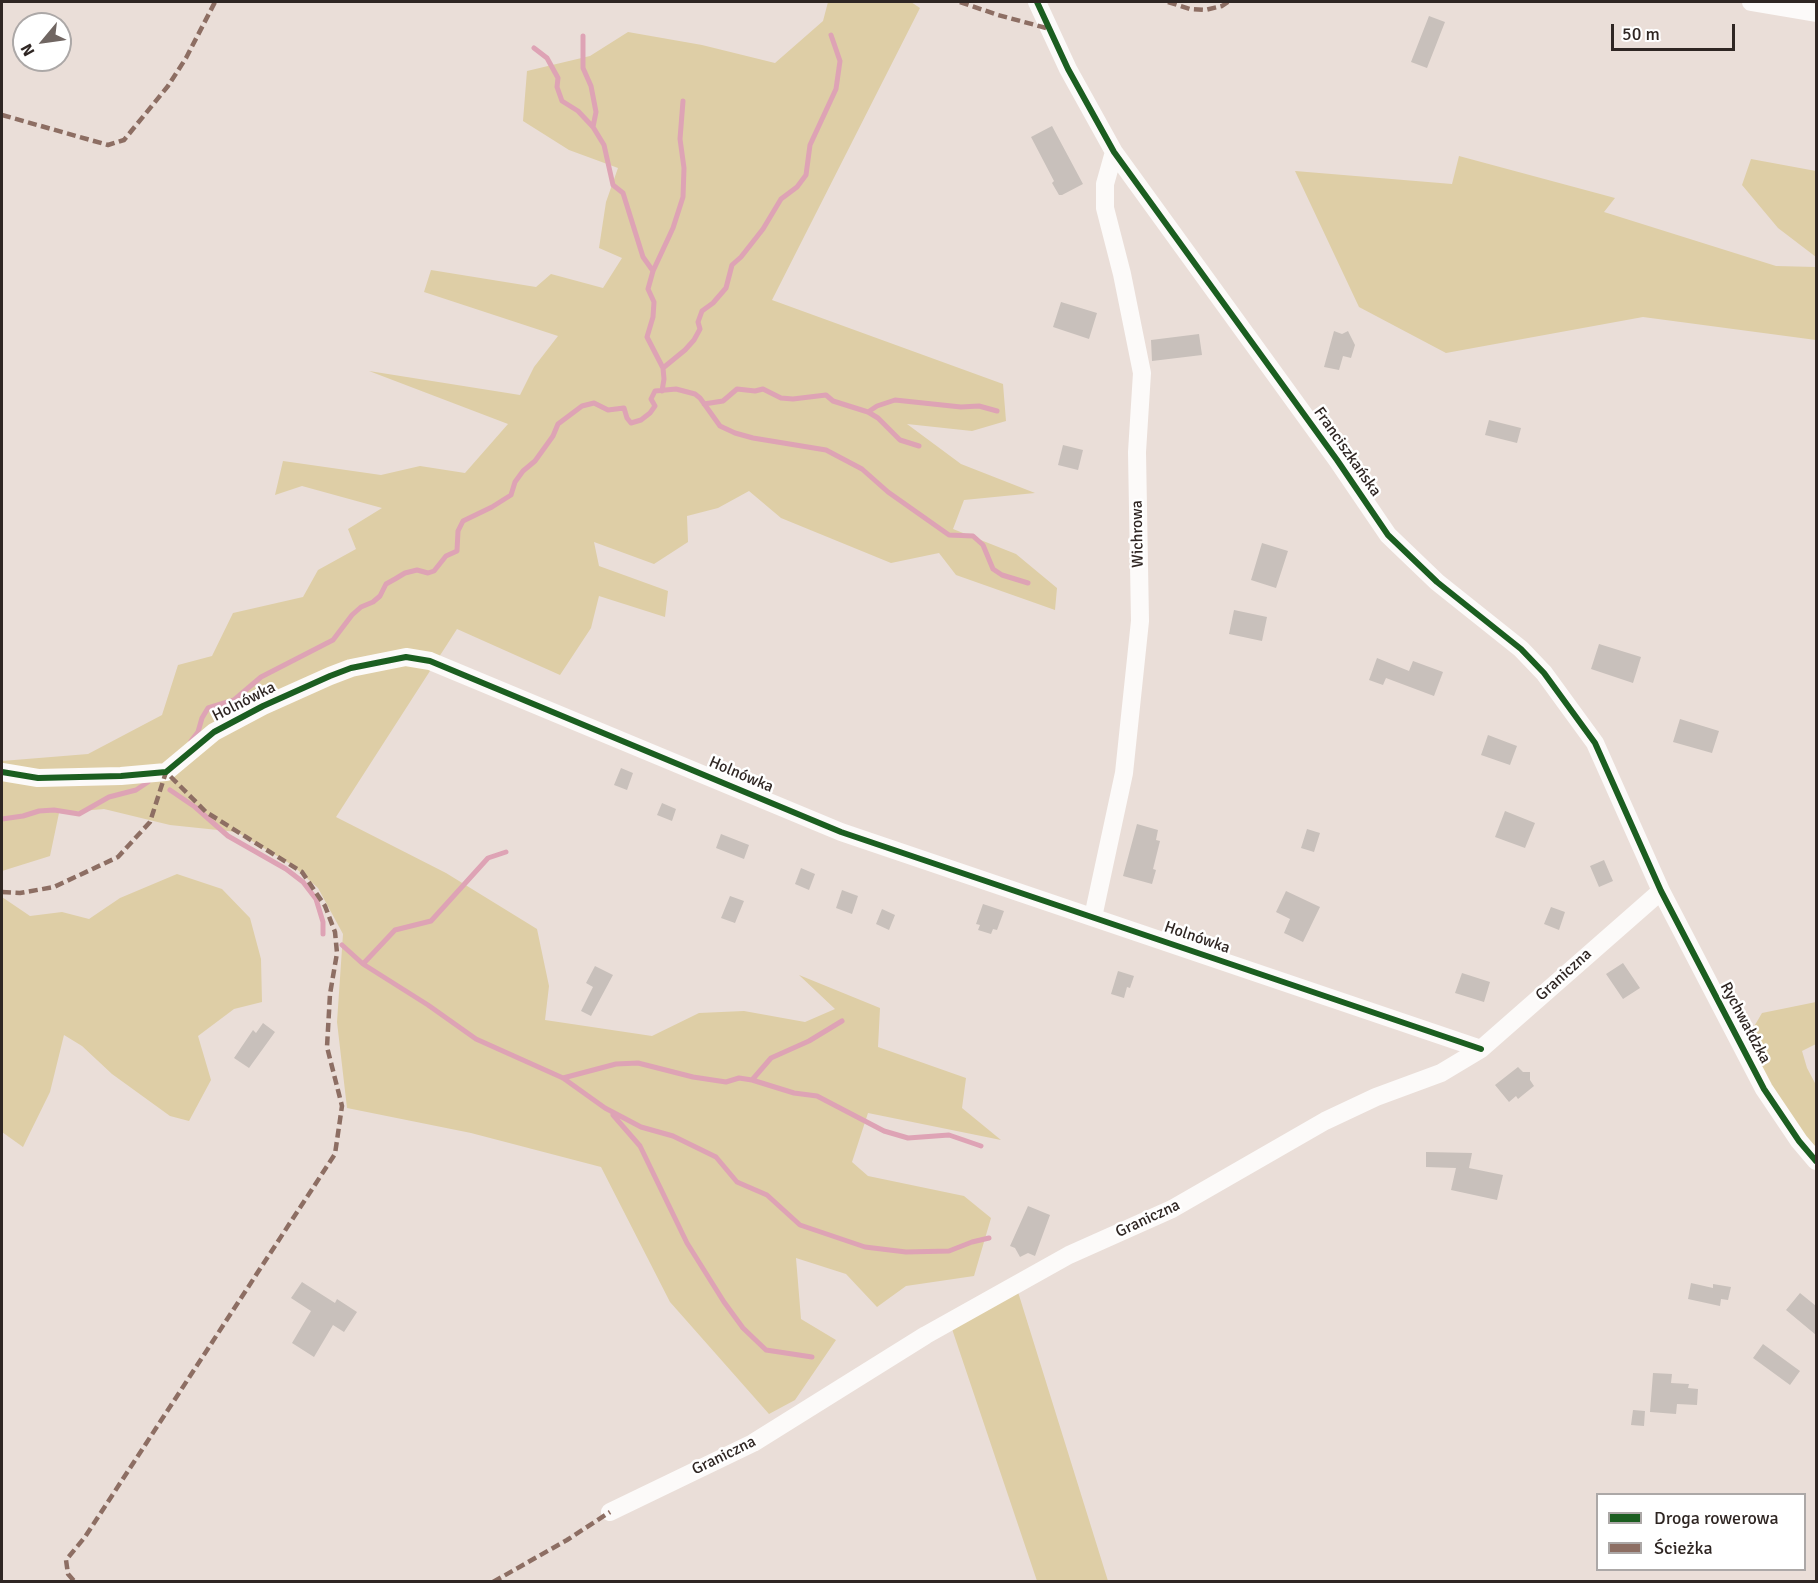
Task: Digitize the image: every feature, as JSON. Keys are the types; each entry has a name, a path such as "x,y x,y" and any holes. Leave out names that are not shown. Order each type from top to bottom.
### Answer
{"street":[{"name":"Franciszkańska","path":"1037,2 1068,69 1114,152 1337,460 1388,535 1437,582 1521,649 1544,673 1595,743 1661,891"},
{"path":"1751,2 1816,13"},
{"name":"Wichrowa","path":"1093,917 1124,773 1140,621 1137,452 1142,373 1122,274 1105,208 1105,184 1114,152"},
{"name":"Holnówka","path":"2,772 38,777 122,776 166,772 214,732 263,706 351,668 406,657 430,661 841,832 1480,1049"},
{"name":"Graniczna","path":"610,1512 753,1443 926,1335 1069,1255 1172,1209 1325,1121 1376,1097 1441,1073 1480,1049 1661,891"},
{"name":"Rychwałdzka","path":"1661,891 1764,1089 1799,1141 1816,1161"}],"shaded area":[{"path":"828,2 911,2 920,8 772,300 1003,384 1006,421 972,431 907,424 961,464 1035,493 964,500 953,529 1016,554 1057,588 1055,610 956,575 939,553 891,563 781,518 749,491 718,508 687,516 688,542 654,564 594,542 599,566 668,591 665,617 599,596 591,628 560,675 457,629 336,817 446,873 537,929 549,986 545,1020 652,1036 699,1013 744,1011 805,1022 835,1009 799,975 880,1008 878,1047 966,1078 962,1108 1001,1140 868,1113 852,1162 868,1176 964,1196 991,1218 974,1276 906,1286 877,1307 846,1274 796,1258 801,1319 836,1340 795,1400 769,1414 670,1302 601,1167 471,1133 347,1108 337,1022 343,934 318,888 292,865 237,832 170,825 104,809 59,813 50,856 2,871 2,761 88,754 162,715 178,665 212,656 233,613 303,597 318,570 356,549 348,529 382,508 302,486 275,495 283,461 381,475 420,466 465,473 508,424 369,371 520,395 534,367 558,336 424,292 431,270 536,287 551,274 603,288 622,258 599,248 606,202 618,168 569,150 523,121 527,71 590,56 628,32 702,45 775,63 823,21"},
{"path":"1459,156 1615,198 1604,212 1776,266 1816,267 1816,340 1643,317 1446,353 1359,307 1295,171 1452,184"},
{"path":"1751,159 1816,171 1816,257 1778,228 1742,185"},
{"path":"177,874 222,889 250,918 261,959 262,1002 234,1009 198,1036 211,1080 189,1121 170,1116 112,1074 82,1046 64,1035 50,1092 23,1147 2,1132 2,897 30,916 62,912 89,919 120,898"},
{"path":"1816,1002 1816,1044 1802,1051 1807,1068 1816,1085 1816,1154 1742,1047 1762,1013"},
{"path":"1018,1292 1108,1581 1037,1581 952,1329"}],"building":[{"path":"1429,16 1445,22 1427,68 1411,62"},
{"path":"1052,126 1083,184 1062,195 1059,195 1052,183 1054,181 1031,137"},
{"path":"1061,302 1097,313 1089,339 1053,327"},
{"path":"1334,331 1342,334 1348,331 1355,345 1351,358 1343,356 1339,370 1324,367"},
{"path":"1199,334 1202,355 1152,361 1151,340"},
{"path":"1489,420 1521,428 1517,443 1485,435"},
{"path":"1063,445 1083,450 1078,470 1058,465"},
{"path":"1262,543 1288,551 1276,588 1251,580"},
{"path":"1234,610 1267,617 1262,641 1229,634"},
{"path":"1599,644 1641,657 1633,683 1591,669"},
{"path":"1377,658 1409,671 1413,661 1443,672 1434,696 1386,678 1383,685 1369,680"},
{"path":"1680,719 1719,731 1712,753 1673,742"},
{"path":"1488,735 1517,746 1510,765 1481,755"},
{"path":"621,768 633,773 627,790 614,785"},
{"path":"662,803 676,809 672,821 657,815"},
{"path":"1505,811 1535,823 1525,848 1495,837"},
{"path":"1137,824 1158,830 1156,840 1160,841 1152,884 1123,876"},
{"path":"1307,829 1320,833 1314,852 1301,848"},
{"path":"721,834 749,845 744,859 716,848"},
{"path":"1604,860 1613,881 1599,887 1590,866"},
{"path":"801,868 815,874 809,890 795,884"},
{"path":"842,890 858,896 852,914 836,908"},
{"path":"1286,891 1320,907 1303,942 1284,933 1290,919 1276,912"},
{"path":"730,896 744,901 735,923 721,918"},
{"path":"983,904 1004,911 997,930 993,929 991,934 978,930 980,925 976,924"},
{"path":"1551,907 1565,912 1559,930 1544,924"},
{"path":"882,909 895,915 889,930 876,924"},
{"path":"1623,963 1640,988 1623,999 1606,974"},
{"path":"595,966 613,975 591,1016 581,1011 593,987 586,983"},
{"path":"1118,971 1134,976 1130,988 1127,987 1124,998 1111,994"},
{"path":"1462,973 1490,982 1484,1002 1455,993"},
{"path":"263,1023 275,1032 249,1068 234,1058 253,1030 256,1033"},
{"path":"1518,1067 1523,1072 1530,1072 1530,1080 1534,1086 1518,1099 1516,1096 1509,1102 1495,1085"},
{"path":"1426,1152 1472,1153 1469,1168 1503,1175 1497,1200 1451,1190 1456,1168 1426,1167"},
{"path":"1028,1206 1050,1215 1035,1256 1028,1253 1020,1257 1015,1248 1010,1246"},
{"path":"302,1282 335,1303 337,1299 357,1312 344,1332 333,1325 314,1357 292,1343 311,1311 291,1298"},
{"path":"1691,1283 1713,1288 1713,1284 1731,1287 1728,1300 1721,1299 1720,1306 1688,1299"},
{"path":"1800,1293 1816,1306 1816,1335 1786,1310"},
{"path":"1763,1344 1800,1371 1790,1385 1753,1358"},
{"path":"1653,1373 1672,1374 1671,1383 1689,1384 1688,1388 1698,1389 1697,1405 1677,1404 1676,1414 1650,1412"},
{"path":"1633,1410 1645,1411 1644,1426 1631,1425"}],"waterway":[{"path":"662,391 663,368 694,340 700,329 698,322 702,311 713,303 726,288 732,265 763,229 781,199 797,187 806,175 810,145 836,89 840,61 831,35"},
{"path":"583,36 583,68 591,86 596,112 593,127"},
{"path":"534,48 547,58 558,78 557,87 562,101 578,111 593,127 604,145 613,185 623,193 643,257 653,271"},
{"path":"663,368 647,337 653,317 654,302 648,289 683,197 684,168 680,139 683,101"},
{"path":"191,741 198,732 208,708 234,700 261,677 333,640 352,615 380,596 386,584 405,573 417,570 428,573 434,571 446,556 457,551 458,531 463,521 511,495 515,482 535,461 553,436 558,424 582,406 594,403 608,410 624,408 631,423 641,420 655,406 651,399 655,391 676,389 695,394 720,426 735,433 826,450 862,469 888,492 949,535 973,536 983,545 993,569 1002,575 1028,583"},
{"path":"704,404 723,401 737,389 755,391 763,389 781,398 793,399 826,395 833,401 868,412 878,418 900,440 919,446"},
{"path":"868,412 877,406 895,400 961,407 979,406 997,411"},
{"path":"2,819 54,810 79,814 109,797 136,790 148,782"},
{"path":"170,790 195,807 228,836 286,869 303,882 316,899 323,922 323,934"},
{"path":"363,964 395,930 431,921 488,858 506,852"},
{"path":"342,945 363,964 476,1039 563,1078 605,1108 641,1127 673,1136 716,1157 737,1182 767,1195 800,1225 865,1247 906,1252 949,1251 989,1238"},
{"path":"563,1078 616,1064 638,1063 693,1077 726,1082 739,1078 752,1080 771,1058 809,1041 842,1021"},
{"path":"752,1080 794,1093 817,1096 884,1131 908,1138 949,1135 981,1146"},
{"path":"613,1115 640,1146 687,1243 743,1328 766,1350 812,1357"}],"marked path":[{"path":"2,115 108,145 124,140 168,86 186,58 215,2"},
{"path":"960,2 1050,29"},
{"path":"1168,2 1190,9 1205,10 1222,6 1228,2"},
{"path":"2,892 20,893 54,887 118,857 150,822 166,772 206,812 302,872 325,906 335,932 337,953 330,994 327,1047 342,1106 335,1154 85,1537 66,1560 68,1574 75,1582"},
{"path":"493,1582 567,1540 610,1512"}],"cycle path":[{"path":"1037,2 1068,69 1114,152 1337,460 1388,535 1437,582 1521,649 1544,673 1595,743 1661,891 1764,1089 1799,1141 1816,1161"},
{"path":"2,772 38,778 121,776 166,772 214,732 263,706 330,676 351,668 406,657 430,661 841,832 1481,1049"}]}
